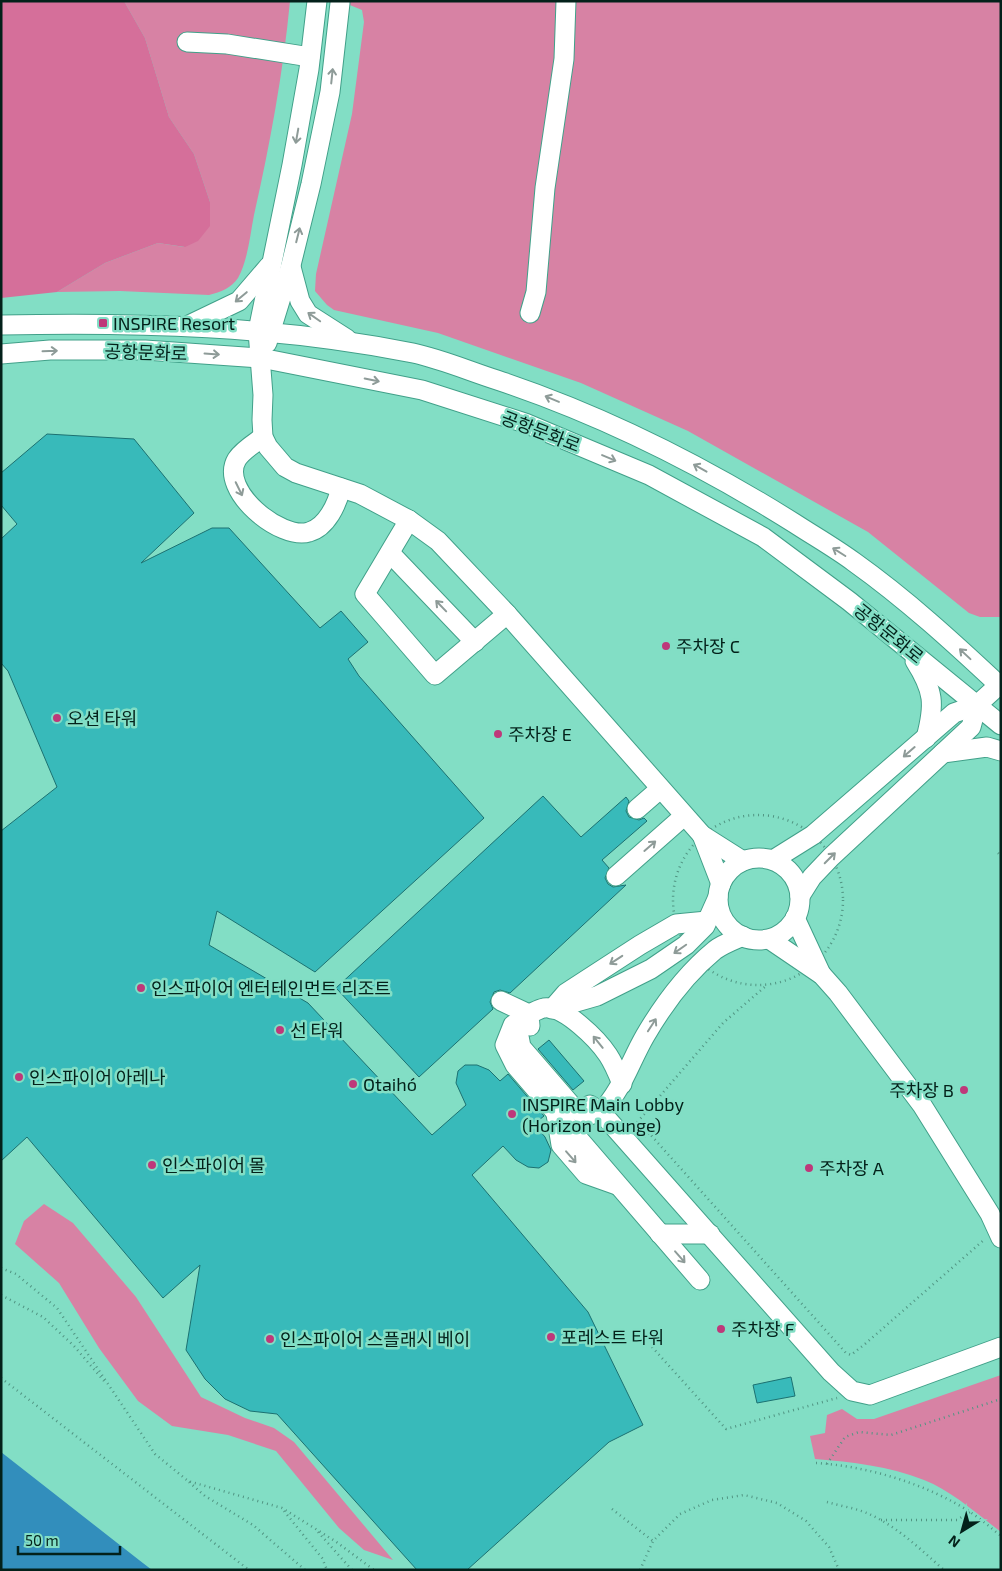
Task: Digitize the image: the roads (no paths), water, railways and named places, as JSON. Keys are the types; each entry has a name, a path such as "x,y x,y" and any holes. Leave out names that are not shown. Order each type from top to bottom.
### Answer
{"street":[{"path":"317,1 282,263 308,314 355,343"},
{"path":"530,313 536,292 545,188 564,59 566,1"},
{"path":"340,3 330,92 311,184 282,263 265,331 261,358 263,437 275,458 284,467 307,478 360,494 409,520 438,541 507,614 702,836 743,861"},
{"path":"187,42 227,44 310,57"},
{"path":"185,327 239,301 282,263"},
{"name":"공항문화로","path":"1,325 73,324 185,327 304,335 416,354 544,396 657,444 745,493 854,562 940,631 1000,686"},
{"name":"공항문화로","path":"1,354 50,350 145,350 261,358 422,390 525,423 649,475 763,537 849,601 1001,725"},
{"path":"263,437 237,460 233,477 241,495 255,511 282,527 296,532 308,533 320,527 338,503 341,488"},
{"path":"409,520 365,594 436,675 458,667 475,642 507,614"},
{"path":"390,553 475,642"},
{"path":"906,647 928,680 932,697 932,715 926,738"},
{"path":"773,860 813,835 954,713 977,705 1000,686"},
{"path":"702,836 719,891 719,909 724,920 732,930 743,936 756,940 768,939 784,931 795,918 800,896 812,877 831,857 970,727 977,705"},
{"path":"943,753 987,747 1001,751"},
{"path":"637,810 660,789"},
{"path":"616,876 684,816"},
{"path":"552,1009 597,996 651,970 686,945 707,921 726,875 743,861 753,858 773,860 792,874 800,896"},
{"path":"795,918 815,968"},
{"path":"552,1009 566,993 676,924 707,921"},
{"path":"600,1112 622,1084 645,1037 666,1004 717,949 743,936"},
{"path":"768,939 815,968 838,994 922,1105 999,1233"},
{"path":"501,1001 529,1014"},
{"path":"622,1084 609,1056 592,1035 574,1020 552,1009 544,1008 529,1014 513,1025 505,1045 515,1065 618,1185 668,1233 710,1234"},
{"path":"529,1014 532,1042 585,1102 600,1112 831,1372 852,1392 870,1395 1001,1347"},
{"path":"555,1112 591,1140 668,1233 700,1280"}],"water":[{"path":"1,1452 139,1560 152,1570 1,1570"}],"place":[{"name":"INSPIRE Resort","path":"103,323"},
{"name":"주차장 C","path":"666,646"},
{"name":"오션 타워","path":"57,718"},
{"name":"주차장 E","path":"498,734"},
{"name":"인스파이어 엔터테인먼트 리조트","path":"141,988"},
{"name":"선 타워","path":"280,1030"},
{"name":"인스파이어 아레나","path":"19,1077"},
{"name":"Otaihó","path":"353,1084"},
{"name":"주차장 B","path":"964,1090"},
{"name":"INSPIRE Main Lobby (Horizon Lounge)","path":"512,1114"},
{"name":"인스파이어 몰","path":"152,1165"},
{"name":"주차장 A","path":"809,1168"},
{"name":"주차장 F","path":"721,1329"},
{"name":"포레스트 타워","path":"551,1337"},
{"name":"인스파이어 스플래시 베이","path":"270,1339"}]}
